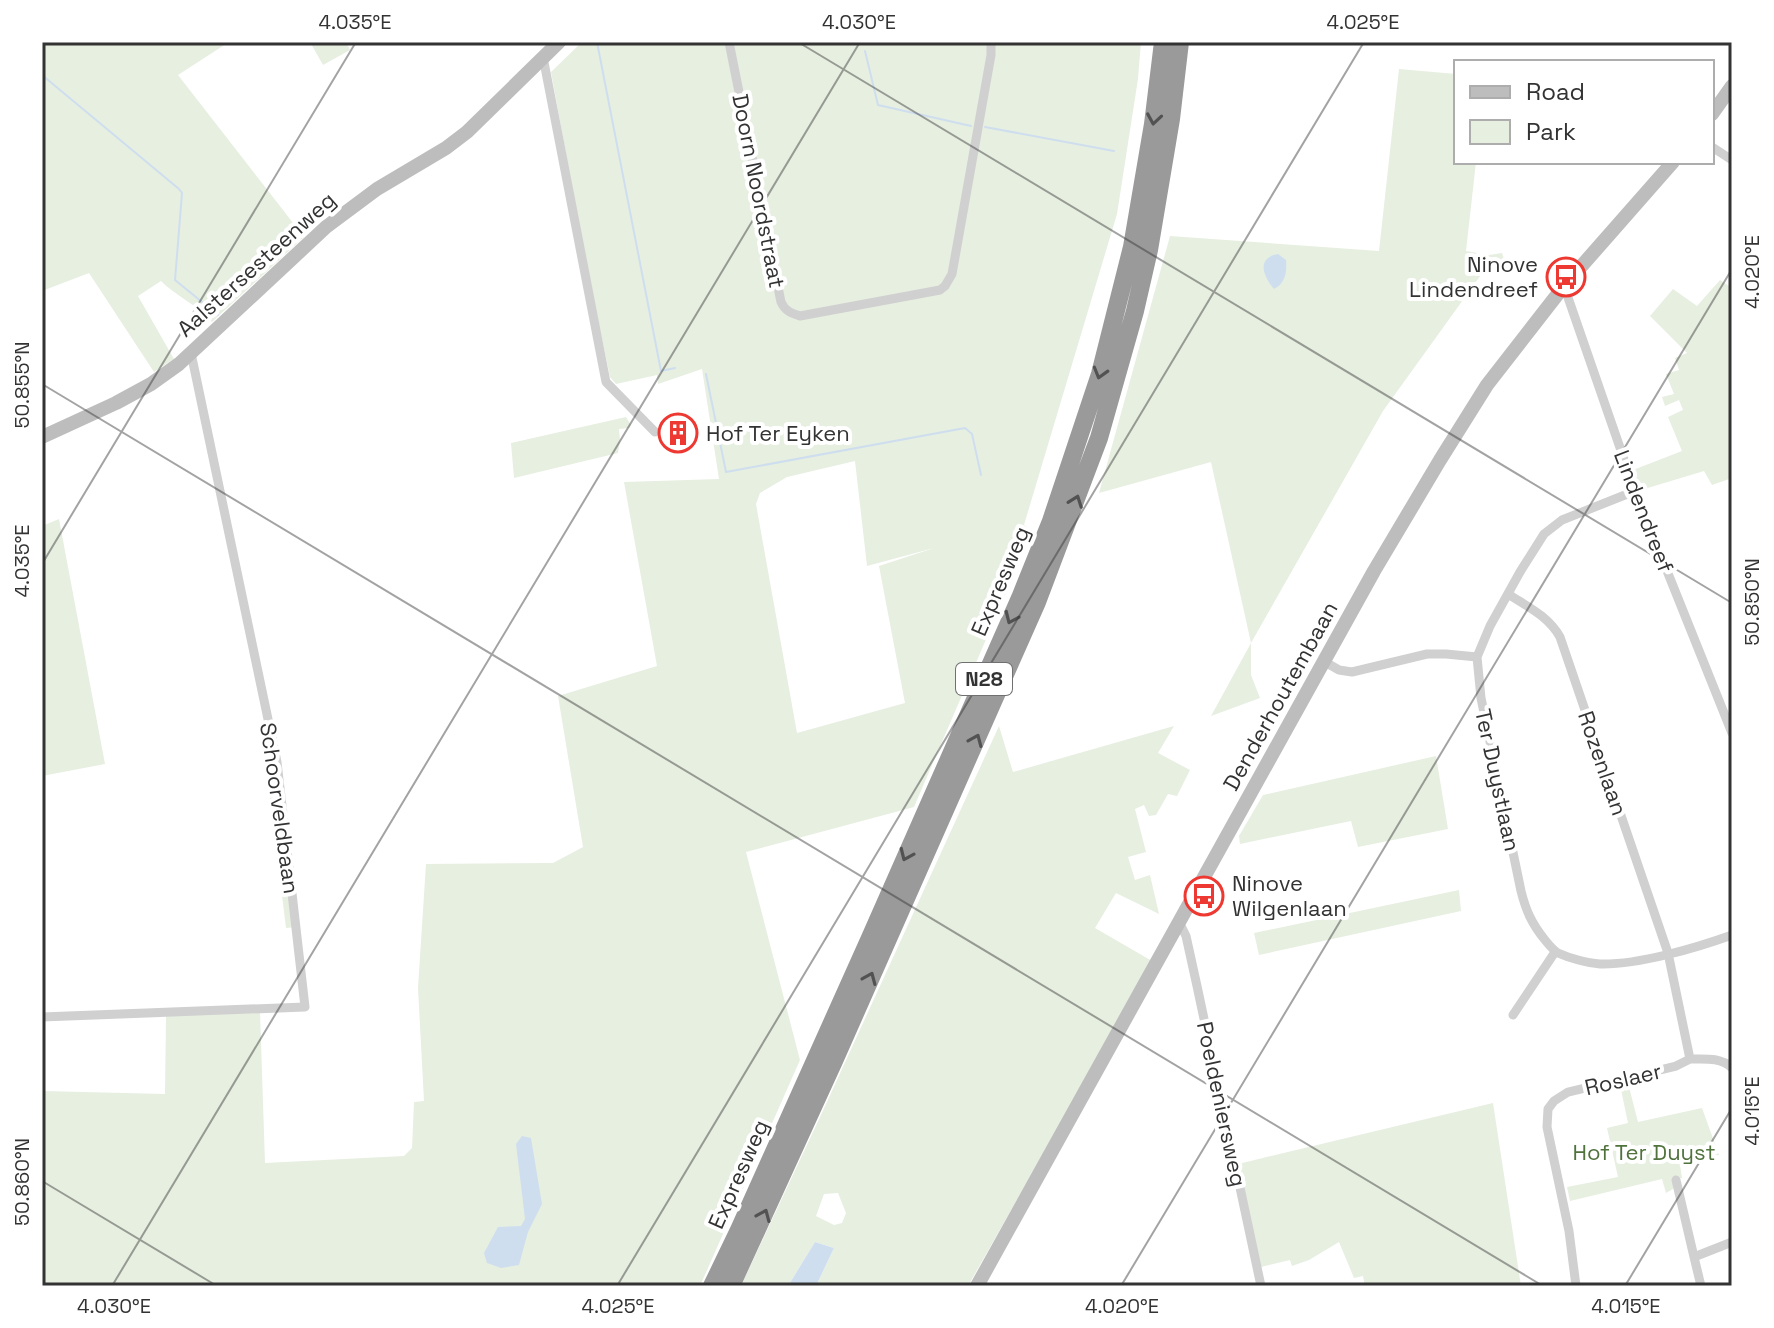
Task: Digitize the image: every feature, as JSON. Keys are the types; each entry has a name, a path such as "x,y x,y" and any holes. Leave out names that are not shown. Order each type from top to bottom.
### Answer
{"highway":[{"name":"Expresweg","path":"712,1286 870,938 1051,521 1100,374 1132,247 1160,82 1163,42"},
{"name":"Expresweg","path":"731,1286 1037,602 1099,438 1149,250 1171,119 1180,42"}],"street":[{"name":"Aalstersesteenweg","path":"42,437 116,403 179,364 326,227 377,189 467,132 559,42"},
{"name":"Doorn Noordstraat","path":"729,42 781,302 790,313 800,316 940,290 949,281 991,42"},
{"path":"543,57 606,382 655,432"},
{"path":"1714,111 1732,86"},
{"path":"1714,148 1732,160"},
{"name":"Denderhoutembaan","path":"977,1286 1374,571 1440,460 1487,385 1564,286 1671,164"},
{"name":"Lindendreef","path":"1564,286 1635,491 1732,733"},
{"name":"Schoorveldbaan","path":"42,1017 305,1007 277,762 191,353"},
{"name":"Ter Duystlaan","path":"1555,952 1526,911 1481,698 1477,657 1490,626 1537,542 1553,526 1573,515 1635,491"},
{"name":"Rozenlaan","path":"1508,594 1546,619 1560,637 1668,953"},
{"path":"1325,662 1339,670 1352,672 1427,654 1477,657"},
{"name":"Poeldeniersweg","path":"1180,924 1186,936 1261,1286"},
{"path":"1513,1015 1555,952 1598,964 1624,962 1732,935"},
{"name":"Roslaer","path":"1668,953 1690,1059"},
{"name":"Roslaer","path":"1576,1286 1569,1231 1547,1127 1548,1109 1568,1092 1676,1066 1690,1059 1715,1059 1732,1068"},
{"path":"1676,1180 1701,1286"},
{"path":"1694,1257 1732,1242"}],"green space":[{"path":"42,42 229,42 178,75 304,237 212,322 161,281 138,296 174,359 154,372 89,273 42,291"},
{"path":"310,42 346,42 350,50 323,65"},
{"path":"582,42 1141,42 1117,214 1024,525 1033,530 914,807 746,852 800,1060 700,1286 42,1286 42,1091 165,1094 166,1016 260,1012 265,1163 404,1156 412,1148 414,1102 424,1101 418,988 426,864 553,863 583,847 558,696 657,666 624,482 719,479 702,369 658,384 657,375 616,384 610,377 551,72","holes":["855,461 867,566 934,548 879,566 905,703 797,733 756,504 760,493 787,477"]},
{"path":"1399,69 1454,74 1454,164 1476,164 1466,251 1489,255 1502,253 1505,262 1491,261 1383,411 1251,643 1211,462 1099,493 1170,236 1379,251"},
{"path":"1720,280 1729,286 1732,281 1732,478 1712,485 1704,471 1641,490 1633,470 1682,451 1668,417 1683,410 1679,400 1665,406 1662,397 1674,394 1666,374 1679,370 1675,358 1687,353 1650,316 1673,289 1697,306"},
{"path":"626,417 631,425 619,429 618,453 514,478 511,443"},
{"path":"59,519 105,764 42,776 42,526"},
{"path":"1251,643 1251,675 1260,698 1211,716"},
{"path":"999,726 1013,772 1174,726 1158,753 1190,770 1177,796 1168,794 1156,815 1149,816 1144,805 1135,809 1146,852 1128,857 1135,880 1150,875 1159,914 1116,893 1095,928 1152,961 968,1286 816,1286 834,1248 815,1242 788,1286 741,1286","holes":["838,1193 846,1213 842,1223 834,1225 816,1216 824,1194"]},
{"path":"1436,756 1448,829 1358,847 1351,821 1240,844 1239,836 1263,795"},
{"path":"276,780 296,927 286,928 268,782"},
{"path":"1459,890 1461,911 1259,955 1254,933"},
{"name":"Hof Ter Duyst","path":"1628,1083 1638,1122 1702,1108 1719,1155 1680,1165 1682,1178 1674,1180 1673,1189 1666,1193 1662,1179 1570,1201 1567,1187 1618,1177 1607,1128 1628,1123 1620,1085"},
{"path":"1493,1103 1521,1286 1365,1286 1363,1276 1354,1278 1339,1242 1292,1266 1290,1260 1261,1267 1238,1164"}],"water":[{"path":"1278,254 1286,260 1286,272 1274,289 1267,279 1264,263"},
{"path":"522,1136 531,1138 542,1204 528,1232 519,1265 501,1268 487,1263 484,1253 498,1227 521,1226 525,1219 516,1144"},
{"path":"815,1242 834,1248 816,1286 788,1286"}],"waterway":[{"path":"597,42 661,371 675,368"},
{"path":"865,51 878,105 971,126"},
{"path":"42,75 182,193 175,280 218,315"},
{"path":"985,127 1114,151"},
{"path":"706,374 726,472 965,428 972,434 981,475"}],"place":[{"name":"Ninove Lindendreef","path":"1566,277"},
{"name":"Hof Ter Eyken","path":"678,433"},
{"name":"Ninove Wilgenlaan","path":"1204,896"}]}
